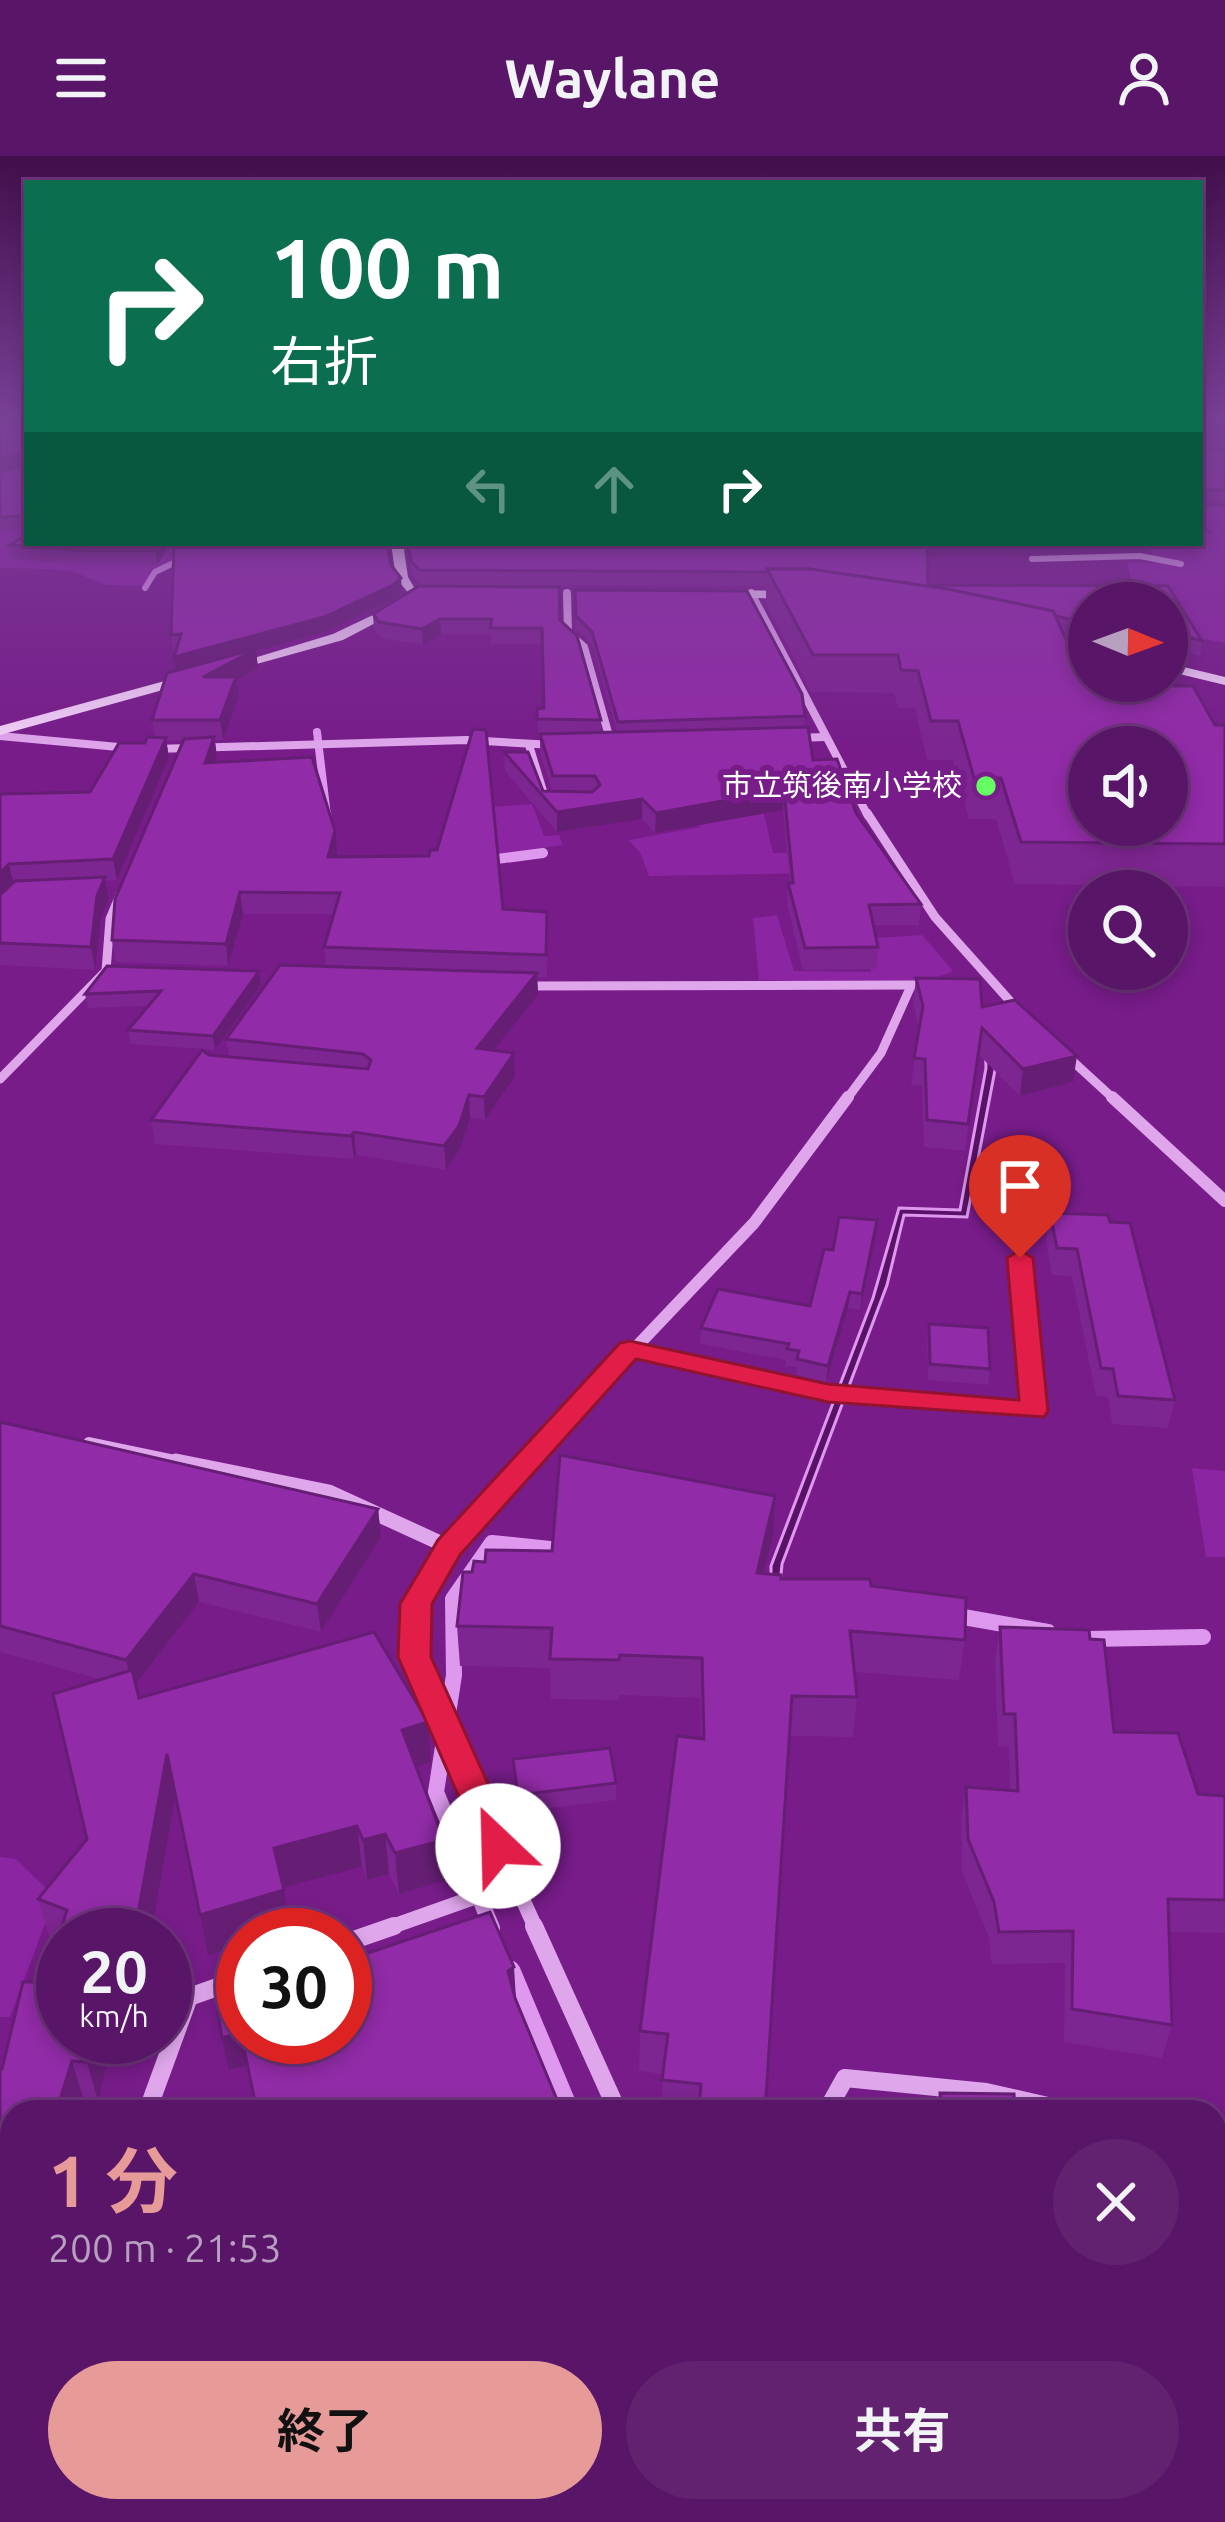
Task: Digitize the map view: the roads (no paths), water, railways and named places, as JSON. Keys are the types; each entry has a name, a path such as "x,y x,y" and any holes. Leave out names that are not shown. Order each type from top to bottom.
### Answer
{"main road":[{"path":"0,734 338,637 387,614 421,593 403,578 398,546"},
{"path":"544,593 590,593"},
{"path":"705,593 808,595"},
{"path":"1025,632 1068,642"},
{"path":"1188,672 1225,681"}],"street":[{"path":"1031,559 1140,556 1181,564"},
{"path":"567,593 568,633 584,647 612,744 590,745"},
{"path":"751,593 825,737 946,938 1027,1019"},
{"path":"0,734 48,744 181,750 466,740 567,746"},
{"path":"778,739 825,737"},
{"path":"529,745 547,803 569,803"},
{"path":"172,772 181,750"},
{"path":"0,1079 106,971 110,919 123,889 101,890"},
{"path":"106,971 128,972"},
{"path":"968,982 987,982"},
{"path":"512,985 930,985"},
{"path":"613,2100 414,1657 416,1604 449,1547 630,1349 754,1223 881,1053 911,986"},
{"path":"1060,1049 1225,1201"},
{"path":"630,1349 828,1393 1034,1411 1020,1258"},
{"path":"66,1438 329,1492 449,1547"},
{"path":"372,1933 515,1883"},
{"path":"151,2100 189,1997 216,1988"},
{"path":"833,2100 845,2078 1021,2100"}],"waterway":[{"path":"145,588 155,572 209,546"},
{"path":"317,732 327,816"},
{"path":"326,813 328,828"},
{"path":"482,861 543,853"},
{"path":"492,1928 436,1792 454,1675 453,1599 492,1543 569,1551"},
{"path":"952,1615 1048,1632"},
{"path":"1088,1639 1203,1637"},
{"path":"510,1971 564,2100"}],"place":[{"name":"市立筑後南小学校","path":"986,786"}]}
